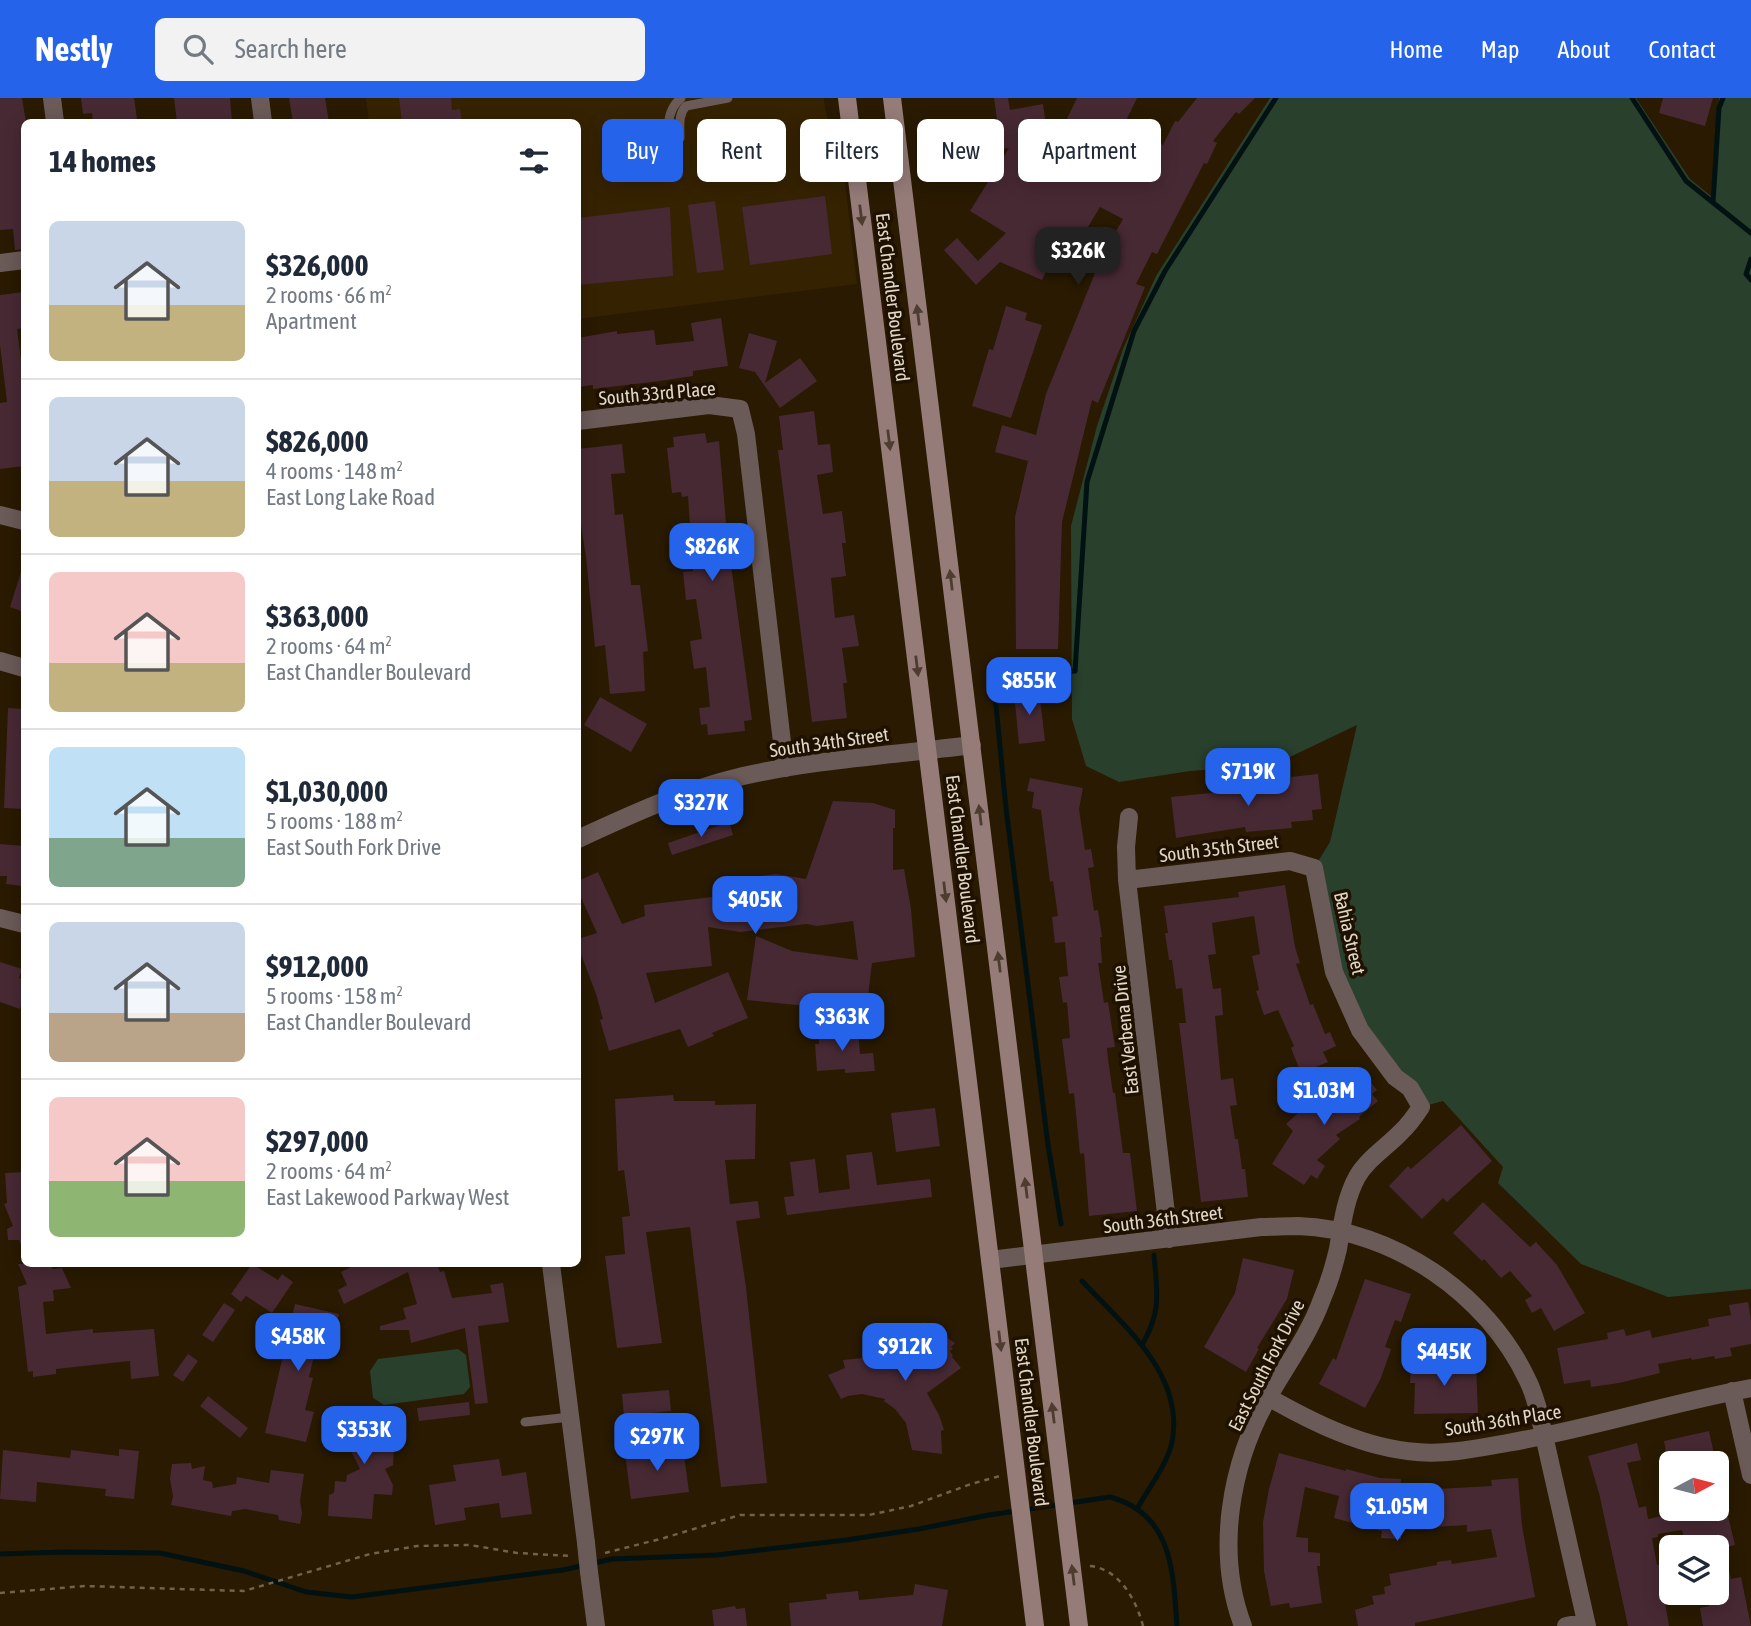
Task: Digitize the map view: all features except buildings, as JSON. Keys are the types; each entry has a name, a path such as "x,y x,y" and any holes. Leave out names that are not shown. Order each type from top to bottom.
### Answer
{"main road":[{"name":"East Chandler Boulevard","path":"847,98 1035,1626"},
{"name":"East Chandler Boulevard","path":"892,98 1079,1626"}],"street":[{"path":"52,98 55,119"},
{"path":"260,98 263,119"},
{"path":"0,263 21,260"},
{"name":"South 33rd Place","path":"581,421 709,405 740,409 746,434 785,768"},
{"path":"0,516 21,520"},
{"path":"0,661 21,666"},
{"name":"South 34th Street","path":"581,838 671,797 719,782 785,768 972,745"},
{"name":"East Verbena Drive","path":"1129,817 1126,847 1128,880 1169,1239"},
{"name":"South 35th Street","path":"1128,880 1290,861 1314,868"},
{"name":"Bahia Street","path":"1314,868 1334,972 1339,984 1360,1030 1395,1077 1410,1088 1421,1107"},
{"path":"0,918 21,923"},
{"name":"East South Fork Drive","path":"1243,1626 1229,1575 1227,1540 1230,1507 1255,1424 1268,1397 1311,1328 1329,1282 1344,1210 1357,1176 1376,1154 1403,1131 1421,1107"},
{"name":"South 36th Street","path":"990,1261 1299,1226 1340,1233 1391,1248 1420,1263 1466,1299 1509,1348 1528,1379 1545,1437 1586,1624"},
{"path":"551,1267 596,1626"},
{"name":"South 36th Place","path":"1268,1397 1298,1415 1346,1435 1377,1445 1418,1452 1460,1451 1545,1437 1751,1388"},
{"path":"1732,1391 1751,1475"},
{"path":"1566,1626 1586,1624"}],"lane":[{"path":"668,119 671,110 681,98"},
{"path":"680,119 682,110 687,106 728,98"},
{"path":"525,1422 570,1417"}],"path":[{"path":"0,1593 85,1587 244,1591 370,1554 417,1546 470,1545 561,1557 587,1551 627,1549 740,1515 869,1515 911,1506 991,1478 1018,1482"},
{"path":"1072,1567 1093,1566 1115,1576 1128,1591 1143,1626"}],"shaded area":[{"path":"366,98 824,98 828,119 800,119 800,182 845,182 857,284 581,319 581,119 369,119"}],"green space":[{"path":"1270,98 1636,98 1690,179 1711,196 1719,98 1751,98 1751,1289 1668,1297 1581,1264 1498,1183 1503,1167 1443,1101 1421,1107 1395,1077 1334,972 1314,868 1330,842 1357,725 1273,765 1190,771 1119,782 1086,766 1072,719 1071,526 1097,426 1123,349 1156,276"},
{"path":"458,1349 466,1355 470,1387 464,1394 384,1405 373,1398 370,1371 378,1359"}],"waterway":[{"path":"1061,1224 1048,1145 1006,808 994,685 998,678 1075,671 1087,482 1134,331 1165,271 1276,98"},
{"path":"1632,98 1686,181 1751,233"},
{"path":"1713,202 1719,108 1723,98"},
{"path":"1751,259 1746,274 1751,280"},
{"path":"1142,1345 1153,1322 1157,1301 1154,1255"},
{"path":"1082,1281 1147,1352 1169,1394 1174,1417 1170,1451 1137,1509"},
{"path":"0,1554 160,1553 244,1571 306,1592 352,1597 563,1570 612,1559 717,1555 846,1540 1110,1497 1131,1505 1158,1531 1171,1566 1177,1626"}]}
